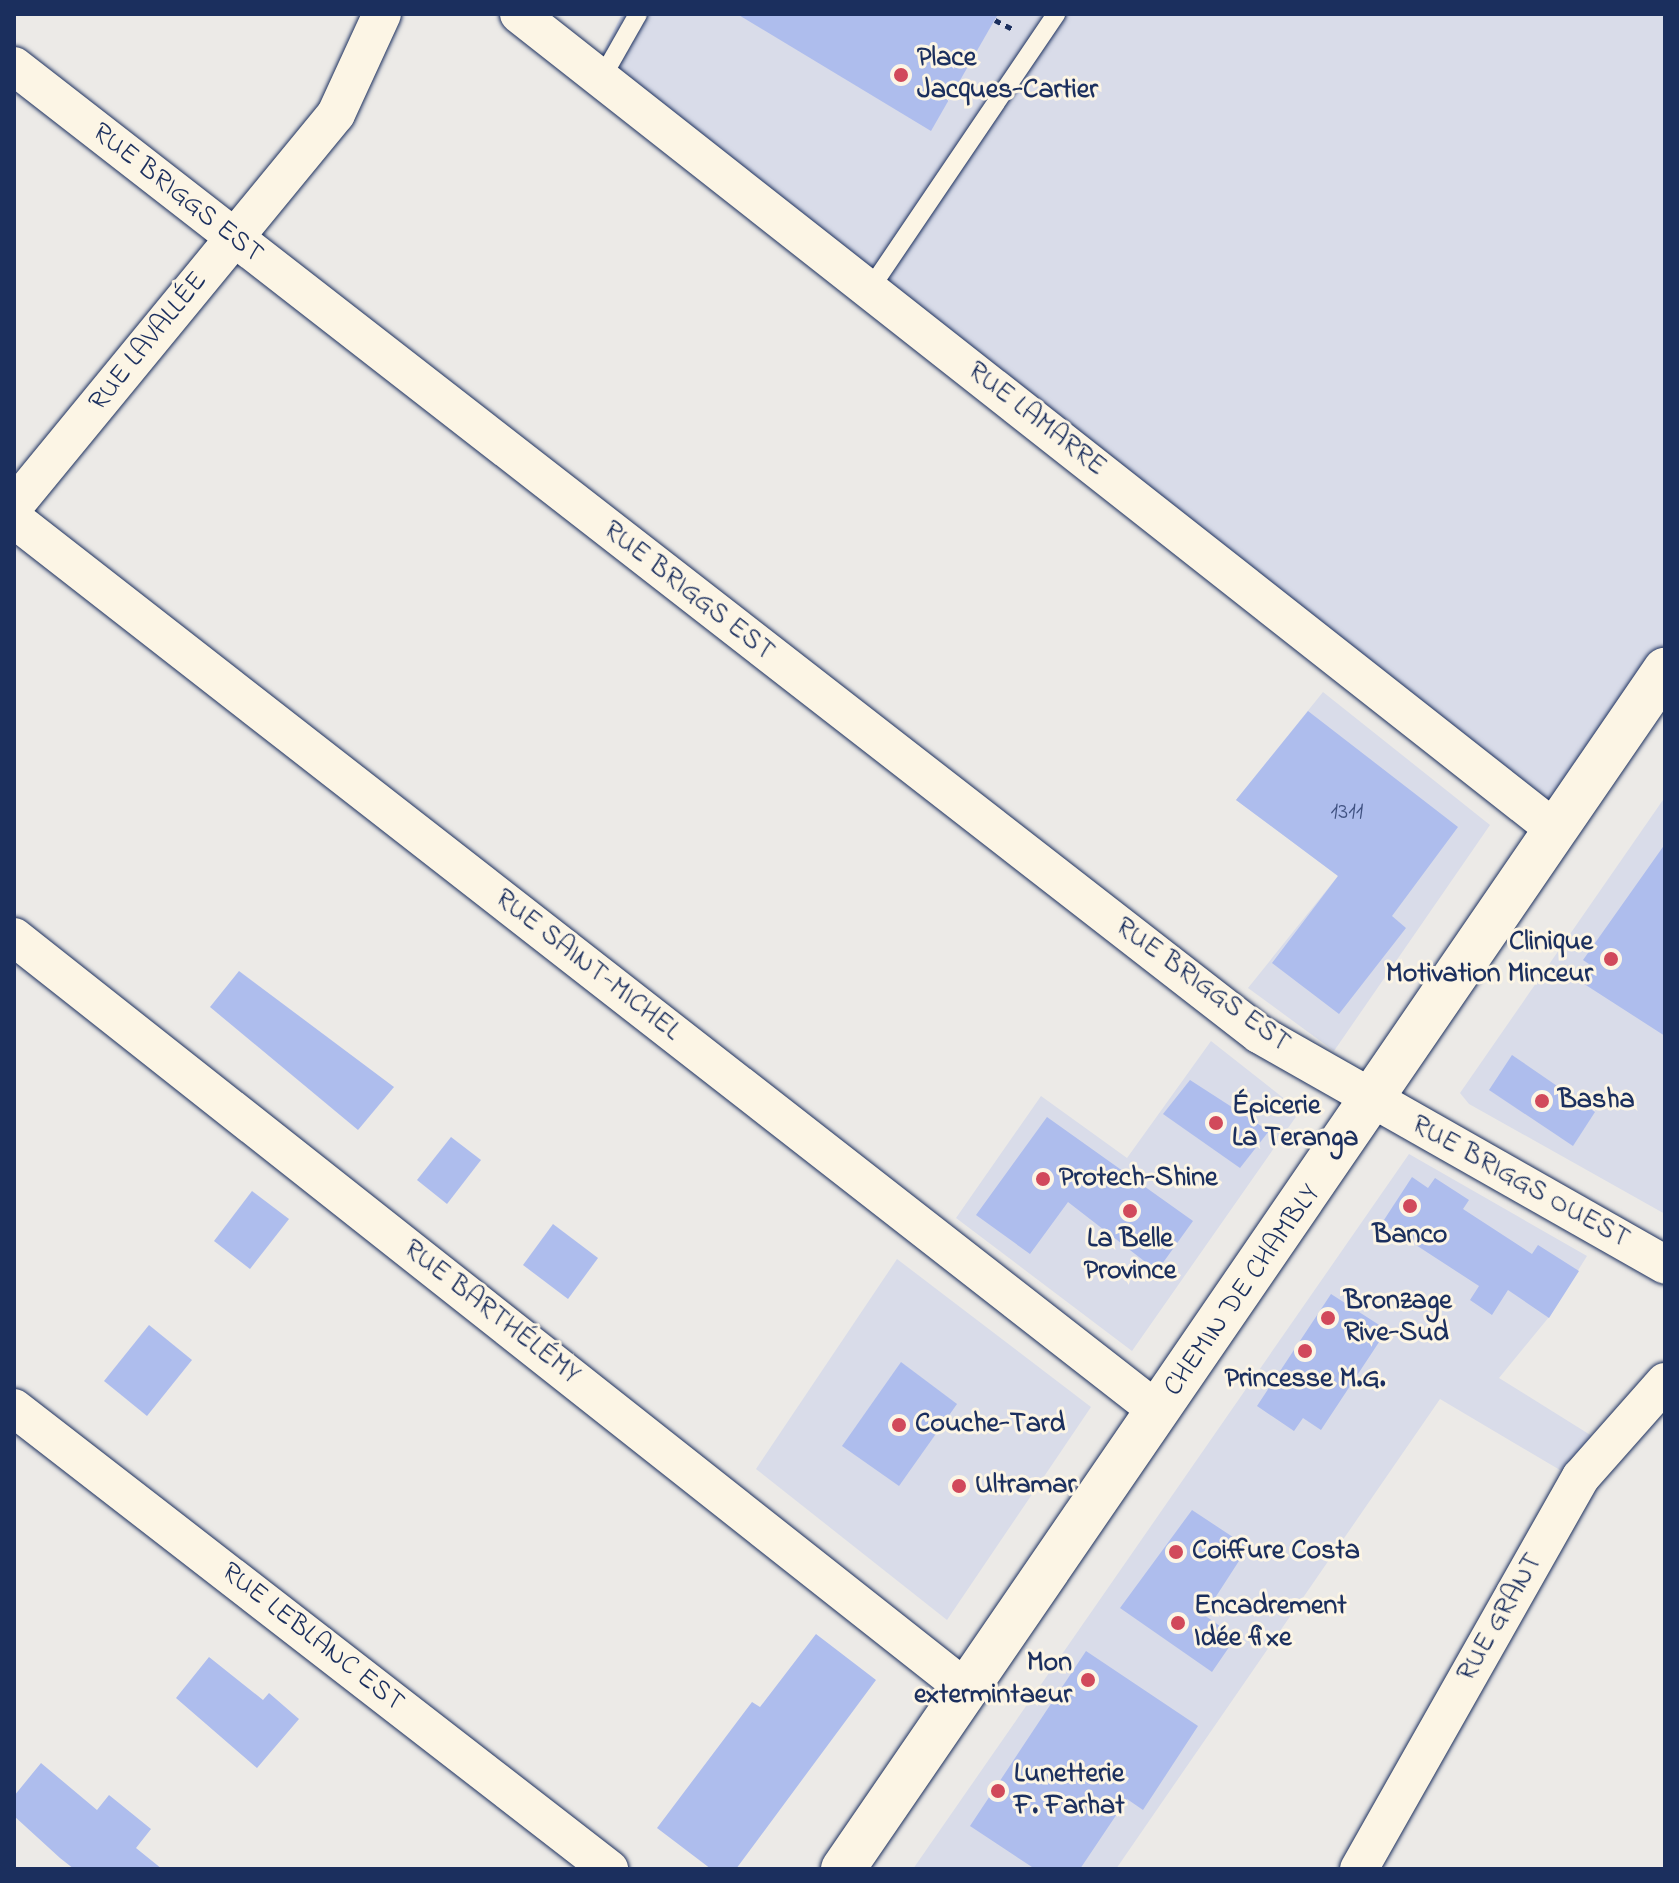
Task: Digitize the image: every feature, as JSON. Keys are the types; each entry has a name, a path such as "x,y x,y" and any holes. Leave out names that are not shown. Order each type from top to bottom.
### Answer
{"main road":[{"name":"CHEMIN DE CHAMBLY","path":"843,1869 1374,1101 1553,828 1665,670"}],"street":[{"name":"RUE LAVALLÉE","path":"14,506 336,114 382,14"},
{"name":"RUE LAMARRE","path":"519,14 600,81 870,289 1553,828"},
{"name":"RUE BRIGGS EST","path":"14,66 1259,1034 1374,1101"},
{"name":"RUE SAINT-MICHEL","path":"14,519 1159,1412"},
{"name":"RUE BARTHÉLÉMY","path":"14,937 967,1690"},
{"name":"RUE BRIGGS OUEST","path":"1374,1101 1665,1265"},
{"name":"RUE GRANT","path":"1359,1869 1581,1477 1665,1382"},
{"name":"RUE LEBLANC EST","path":"14,1408 609,1869"}],"lane":[{"path":"600,81 638,14"},
{"path":"870,289 1056,14"}],"shaded area":[{"name":"Place Jacques-Cartier","path":"622,14 1665,14 1665,670 1553,828 592,74"},
{"path":"1323,692 1490,825 1334,1051 1248,988 1338,876 1236,800"},
{"path":"1665,797 1665,1214 1469,1104 1460,1093"},
{"path":"1211,1041 1300,1111 1132,1351 956,1218 1041,1096 1127,1158"},
{"path":"1409,1154 1587,1256 1549,1317 1499,1378 1592,1436 1565,1473 1440,1399 1116,1869 913,1869"},
{"path":"897,1259 1091,1407 947,1620 756,1469"}],"building":[{"name":"Place Jacques-Cartier","path":"737,14 998,14 931,131"},
{"path":"1308,711 1458,827 1392,916 1406,928 1339,1014 1272,963 1338,876 1236,800"},
{"path":"1665,844 1665,1036 1578,980 1589,964 1583,960"},
{"path":"239,971 394,1087 358,1130 210,1007"},
{"name":"Basha","path":"1512,1055 1595,1112 1573,1146 1489,1090"},
{"name":"Épicerie La Teranga","path":"1190,1080 1269,1131 1240,1168 1163,1114"},
{"path":"1047,1117 1193,1221 1157,1271 1068,1202 1030,1254 976,1215"},
{"path":"451,1137 481,1160 447,1204 417,1180"},
{"path":"1412,1177 1428,1188 1435,1178 1469,1200 1463,1209 1532,1254 1538,1245 1579,1271 1549,1318 1508,1290 1492,1315 1470,1300 1479,1286 1382,1223"},
{"path":"252,1191 289,1219 250,1269 214,1241"},
{"path":"553,1224 598,1258 568,1299 523,1265"},
{"path":"1331,1294 1387,1330 1321,1430 1303,1418 1294,1431 1257,1406"},
{"path":"149,1325 192,1360 147,1416 104,1381"},
{"name":"Couche-Tard","path":"901,1362 957,1404 899,1486 842,1446"},
{"path":"1192,1510 1248,1547 1204,1615 1236,1637 1212,1672 1120,1608"},
{"path":"816,1634 876,1680 736,1869 711,1869 657,1828 752,1702 760,1707"},
{"path":"1086,1651 1198,1726 1143,1810 1127,1799 1080,1869 1035,1869 970,1826"},
{"path":"209,1657 263,1700 269,1693 299,1719 257,1768 176,1698"},
{"path":"41,1763 97,1810 109,1795 151,1829 136,1848 162,1869 74,1869 60,1858 14,1816 14,1796"}],"place":[{"name":"Place Jacques-Cartier","path":"901,75"},
{"name":"Clinique Motivation Minceur","path":"1611,959"},
{"name":"Basha","path":"1542,1101"},
{"name":"Épicerie La Teranga","path":"1216,1123"},
{"name":"Protech-Shine","path":"1043,1179"},
{"name":"Banco","path":"1410,1206"},
{"name":"La Belle Province","path":"1130,1211"},
{"name":"Bronzage Rive-Sud","path":"1328,1318"},
{"name":"Princesse M.G.","path":"1305,1351"},
{"name":"Couche-Tard","path":"899,1425"},
{"name":"Ultramar","path":"959,1486"},
{"name":"Coiffure Costa","path":"1176,1552"},
{"name":"Encadrement Idée fixe","path":"1178,1623"},
{"name":"Mon extermintaeur","path":"1088,1680"},
{"name":"Lunetterie F. Farhat","path":"998,1791"}]}
